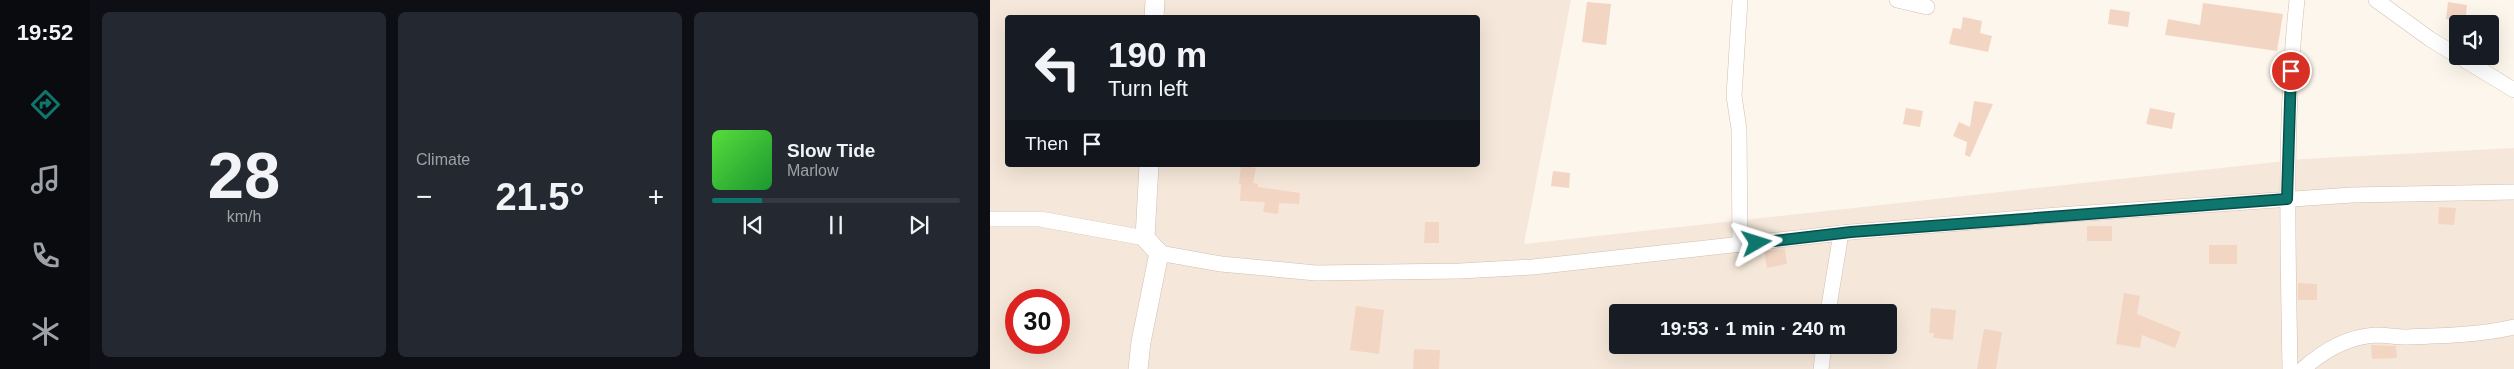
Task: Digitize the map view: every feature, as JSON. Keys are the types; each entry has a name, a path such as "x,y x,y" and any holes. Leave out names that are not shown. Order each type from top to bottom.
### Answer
{"street":[{"path":"1154,15 1155,0"},
{"path":"1740,0 1734,96 1740,129 1740,245"},
{"path":"1897,0 1927,7"},
{"path":"2290,369 2287,199 2292,47 2297,0"},
{"path":"2376,0 2449,51"},
{"path":"2473,65 2514,90"},
{"path":"1145,238 1149,167"},
{"path":"990,219 1040,219 1145,238 1159,254 1221,264 1316,273 1460,271 1533,267 1841,234 2287,199 2352,195 2514,192"},
{"path":"1829,304 1841,234"},
{"path":"1138,369 1141,342 1159,254"},
{"path":"2303,369 2332,346 2356,338 2375,335 2430,336 2514,327"},
{"path":"1821,369 1823,354"}],"shaded area":[{"path":"990,0 1571,0 1524,244 2303,159 2514,148 2514,369 990,369"}],"building":[{"path":"1587,2 1611,4 1606,45 1582,42"},
{"path":"2448,2 2467,5 2466,15 2449,15 2449,19 2446,19"},
{"path":"2203,3 2283,14 2277,51 2165,35 2168,19 2200,25"},
{"path":"2110,9 2130,12 2128,27 2108,24"},
{"path":"1963,17 1982,21 1980,33 1992,36 1988,52 1949,44 1953,28 1961,29"},
{"path":"1974,101 1993,104 1970,157 1965,155 1967,142 1953,136 1959,122 1970,127"},
{"path":"1906,108 1923,111 1920,127 1903,124"},
{"path":"2150,108 2175,113 2172,129 2146,124"},
{"path":"1241,167 1256,168 1253,183 1258,184 1258,187 1300,193 1299,204 1279,203 1278,214 1263,212 1265,202 1240,201 1241,184 1239,184"},
{"path":"1553,171 1570,173 1569,188 1551,186"},
{"path":"2439,207 2456,208 2454,225 2438,224"},
{"path":"1425,222 1439,222 1439,243 1424,243"},
{"path":"2087,226 2112,226 2112,241 2087,241"},
{"path":"2209,245 2237,245 2237,264 2209,264"},
{"path":"1785,249 1787,264 1767,268 1764,251"},
{"path":"2298,283 2317,284 2317,300 2298,300"},
{"path":"2124,293 2140,296 2137,314 2181,332 2175,348 2142,335 2140,348 2116,344"},
{"path":"1356,306 1384,310 1379,354 1350,350"},
{"path":"1931,308 1956,310 1953,340 1933,338 1934,333 1929,333"},
{"path":"1984,329 2002,332 1996,369 1977,369"},
{"path":"2371,345 2396,346 2397,358 2372,359"},
{"path":"1414,349 1440,350 1439,369 1413,369"}],"route":[{"path":"1757,243 1851,232 2287,199 2291,71"}]}
